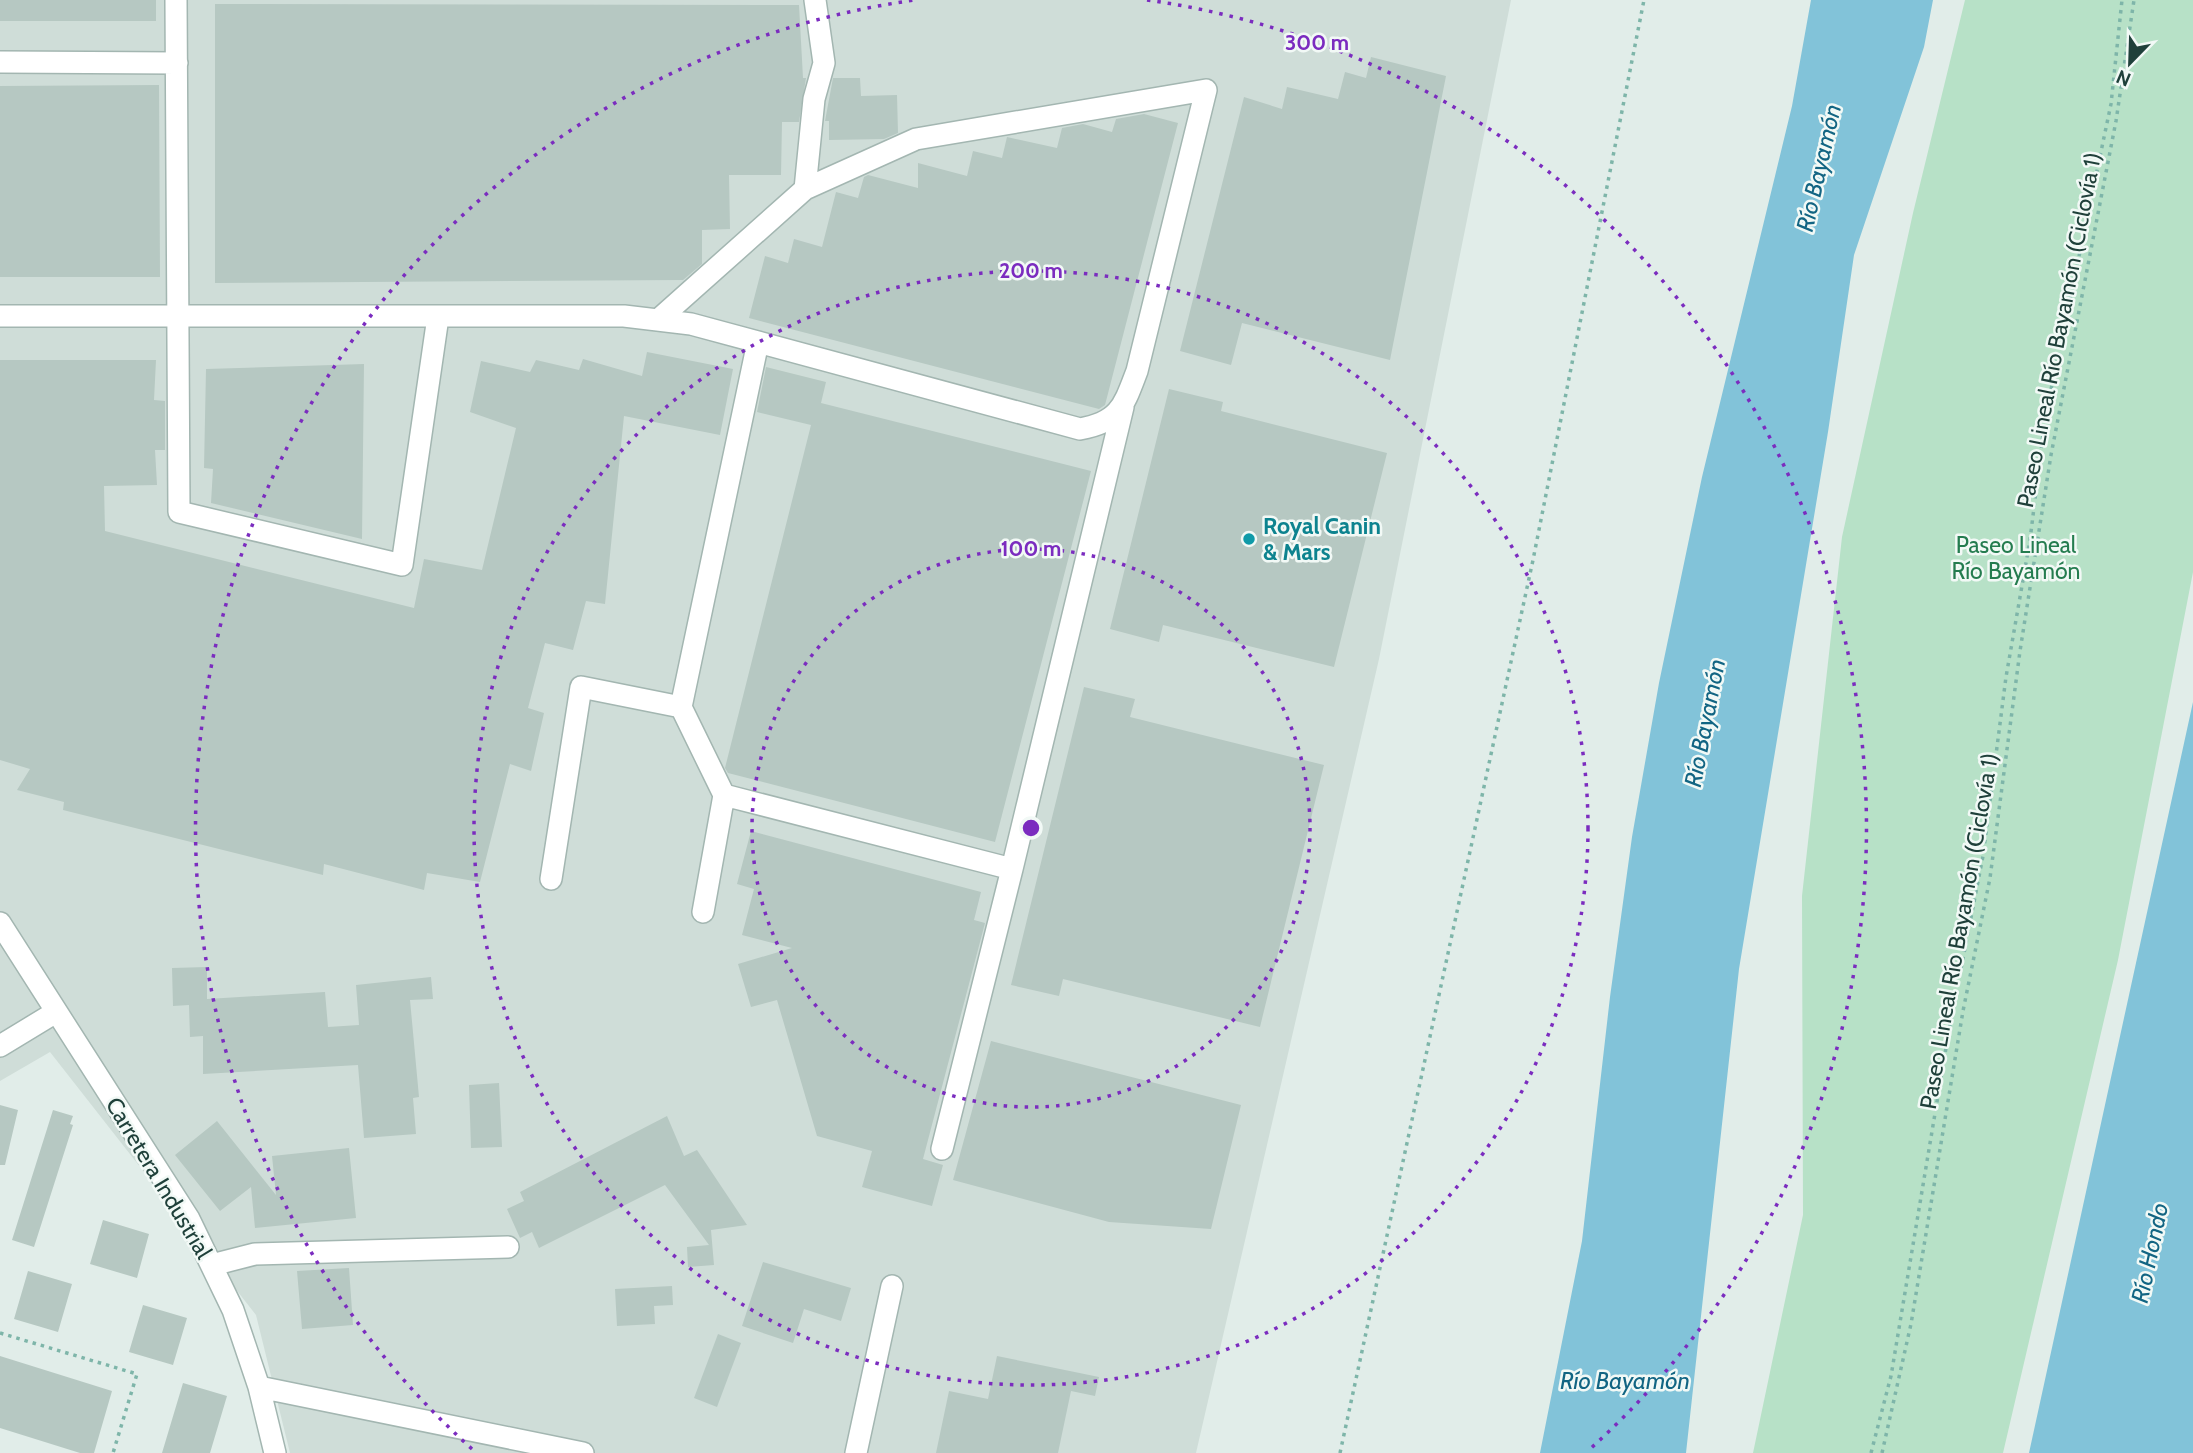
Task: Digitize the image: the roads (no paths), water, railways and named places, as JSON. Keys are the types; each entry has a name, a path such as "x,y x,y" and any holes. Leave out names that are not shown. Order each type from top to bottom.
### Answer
{"street":[{"path":"176,0 179,512 402,565 438,317"},
{"path":"805,189 814,99 824,63 815,0"},
{"path":"0,62 177,63"},
{"path":"658,320 805,189 916,139 1206,90 1137,370 1123,407 942,1149"},
{"path":"0,316 624,316 691,324 1080,429 1102,425 1123,407"},
{"path":"703,912 724,795 681,707 758,342"},
{"path":"551,879 581,687 681,707"},
{"path":"724,795 1012,869"},
{"name":"Carretera Industrial","path":"0,923 189,1219 233,1310 259,1387 275,1453"},
{"path":"0,1046 56,1012"},
{"path":"212,1265 255,1254 508,1247"},
{"path":"856,1453 892,1286"},
{"path":"259,1387 583,1453"}],"water":[{"name":"Río Bayamón","path":"1811,0 1933,0 1924,47 1854,255 1828,432 1739,969 1686,1453 1540,1453 1582,1241 1610,997 1632,837 1659,683 1702,477 1792,106"},
{"name":"Río Hondo","path":"2193,702 2193,1453 2029,1453"}],"place":[{"name":"Royal Canin & Mars","path":"1249,539"}],"park label":[{"name":"Paseo Lineal Río Bayamón","path":"2016,558"}]}
